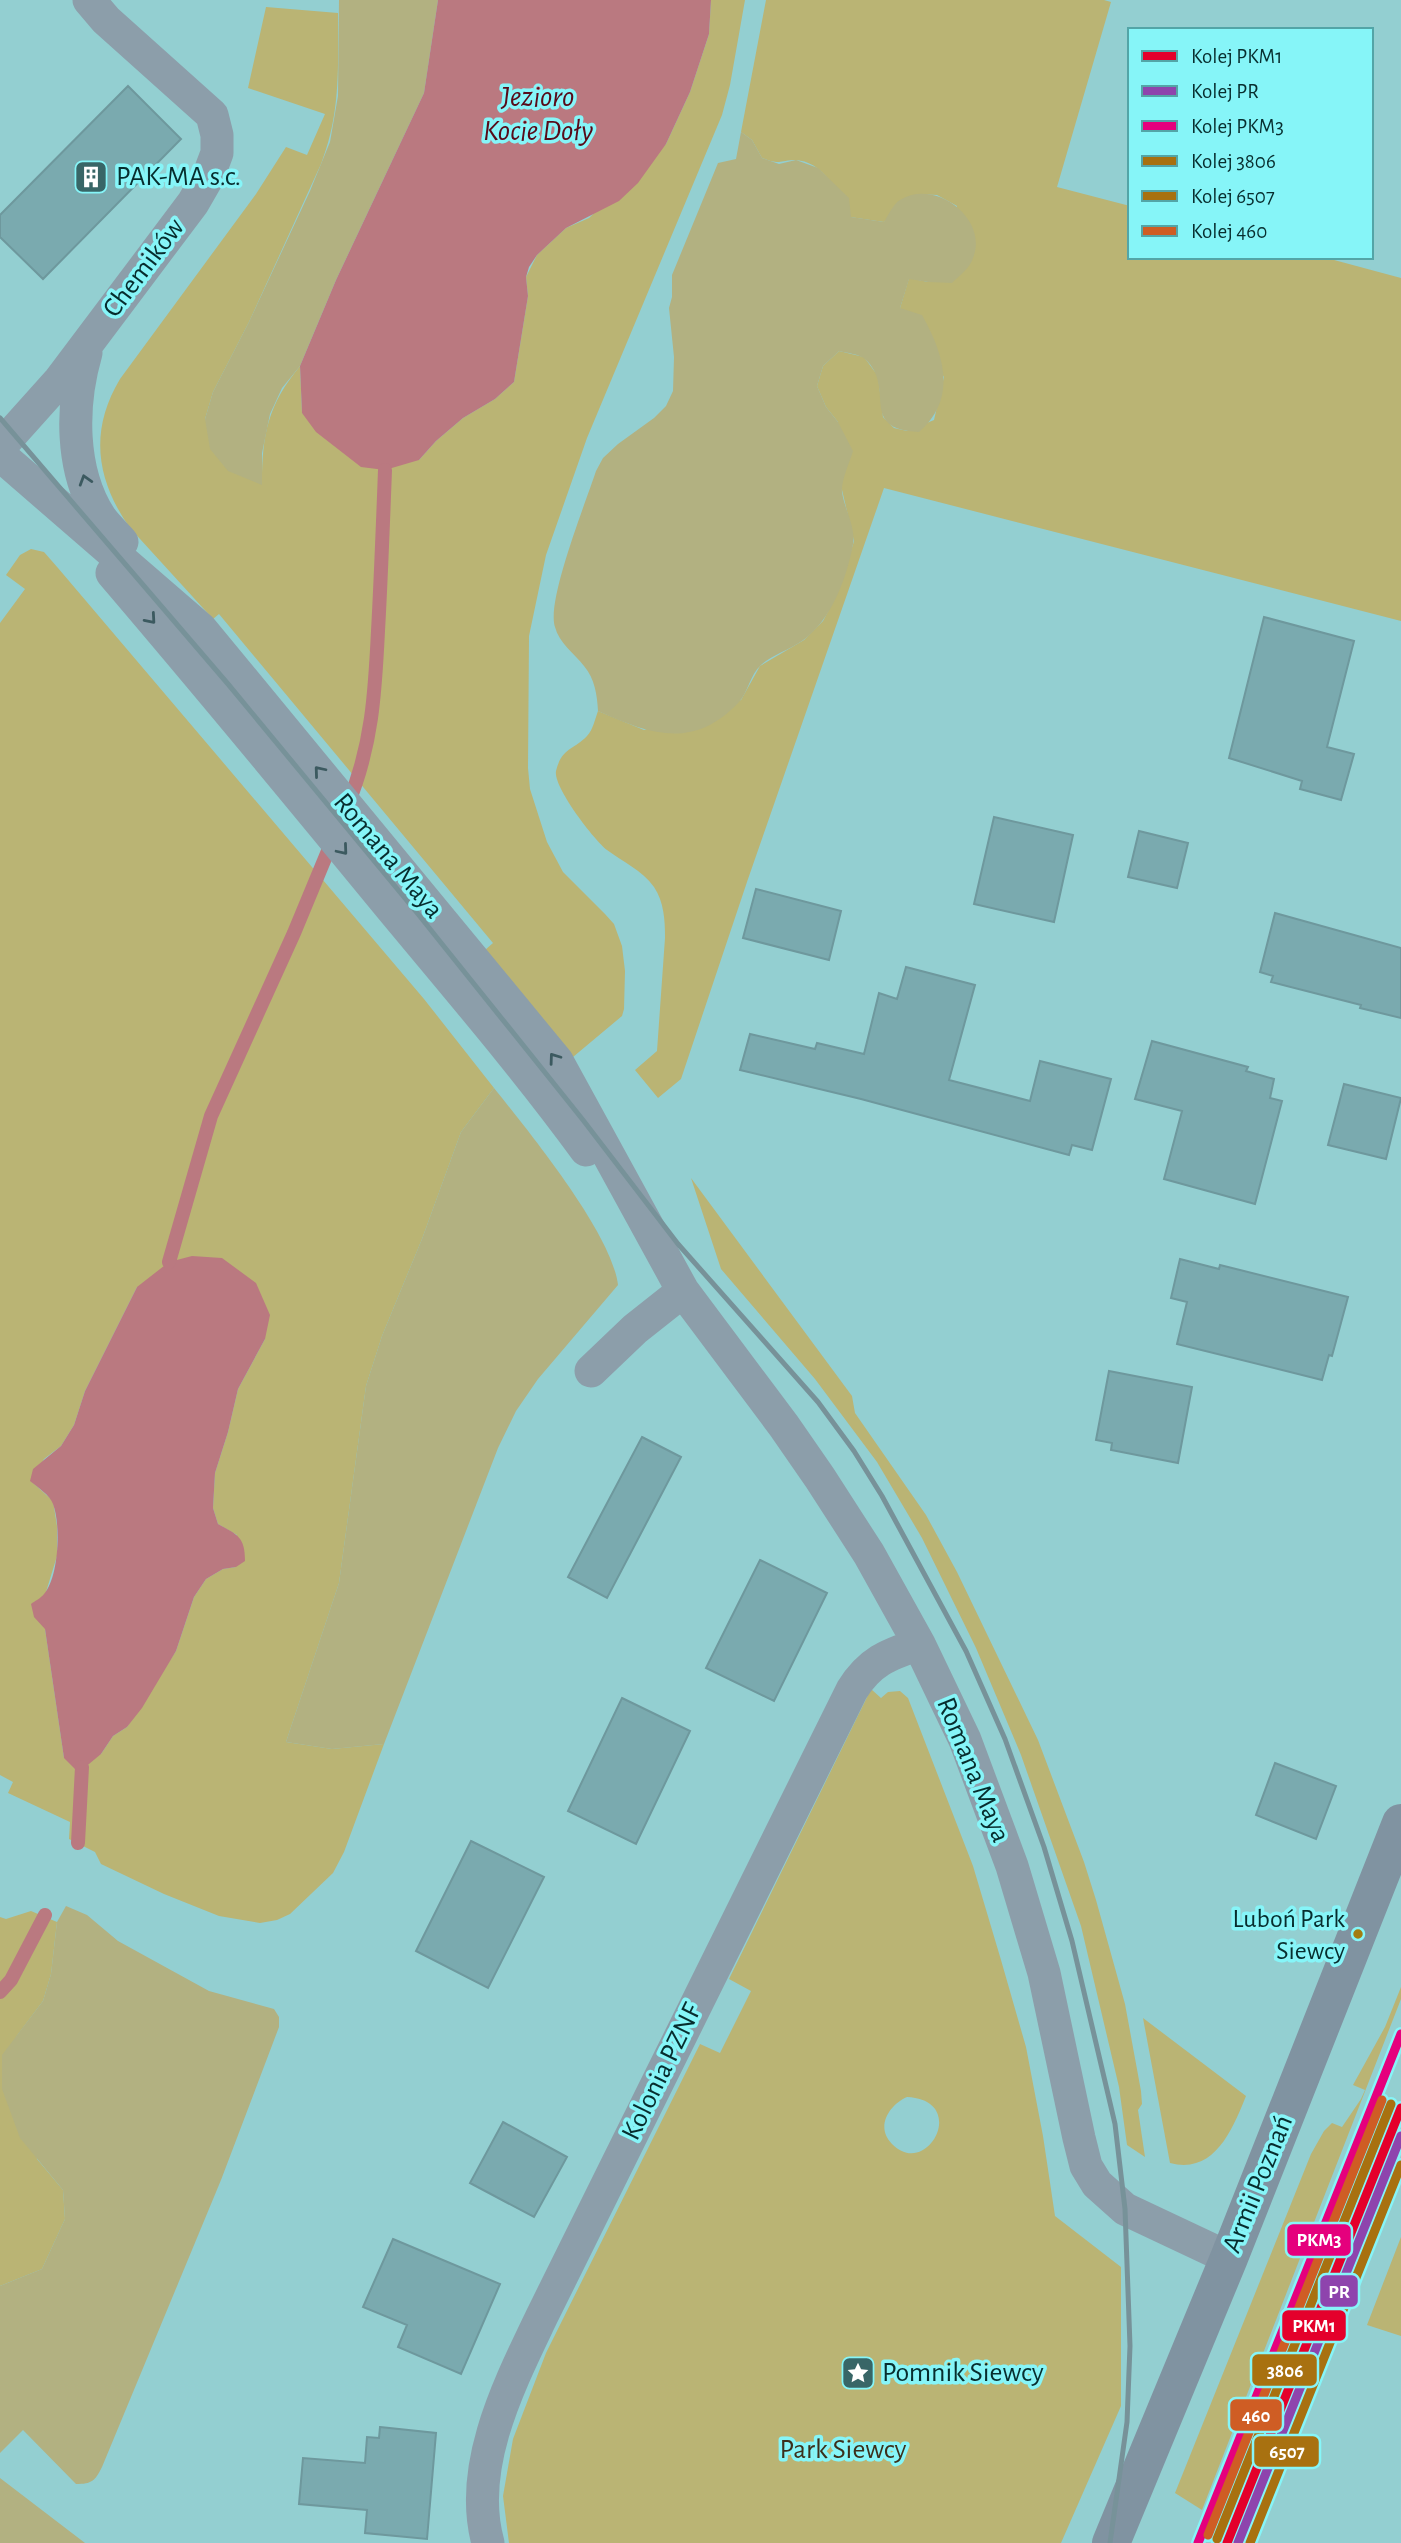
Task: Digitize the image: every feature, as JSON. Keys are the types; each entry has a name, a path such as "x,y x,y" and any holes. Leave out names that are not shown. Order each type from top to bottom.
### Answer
{"main road":[{"name":"Armii Poznań","path":"1111,2543 1401,1823"}],"street":[{"name":"Chemików","path":"0,447 53,389 193,203 208,177 217,153 217,135 212,116 106,20 89,0"},
{"name":"Chemików","path":"89,342 80,375 76,409 77,443 90,494 101,518 201,629"},
{"name":"Romana Maya","path":"0,455 201,629 456,937 557,1061 677,1280"},
{"name":"Romana Maya","path":"43,493 222,703 547,1097 820,1478 869,1554 919,1644 965,1740 1012,1866 1046,1984 1086,2166 1097,2184 1125,2208 1228,2258"},
{"path":"591,1371 635,1329 677,1280"},
{"name":"Kolonia PZNF","path":"488,2543 482,2498 487,2460 508,2393 536,2328 852,1690 866,1669 876,1662 919,1644"}],"green space":[{"path":"711,0 745,0 722,115 587,438 546,555 529,636 530,789 547,842 563,872 614,924 622,946 625,971 622,1016 573,1057 485,950 493,943 219,614 213,619 130,528 110,492 104,473 101,436 110,398 120,379 256,194 286,147 307,155 325,114 248,88 266,7 338,13 338,52 335,108 321,164 249,322 213,392 205,419 262,484 263,450 269,421 281,394 300,366 302,413 419,460 463,418 495,399 514,382 528,296 526,277 537,255 566,228 589,218 666,144 690,92 709,34"},
{"path":"766,0 1111,2 1057,187 1128,205 1128,259 1330,259 1401,278 1401,621 884,488 681,1079 658,1098 635,1070 657,1051 665,938 662,905 649,881 607,850 576,813 557,779 559,763 565,753 589,734 598,711 644,730 741,700 760,666 804,640 823,621 833,602 854,541 842,490 838,422 826,407 817,386 823,366 839,351 864,357 878,376 883,417 894,428 907,431 934,420 944,377 900,308 909,278 928,282 957,206 937,195 918,194 884,222 850,217 822,172 805,162 776,162 762,158 752,140 741,132"},
{"path":"31,549 44,552 424,999 494,1088 461,1132 422,1239 382,1336 366,1386 339,1583 286,1742 332,1749 384,1744 344,1852 333,1873 290,1914 277,1920 260,1923 219,1916 101,1864 95,1852 69,1839 70,1822 8,1793 13,1782 0,1775 0,623 25,589 6,575 20,555","holes":["137,1287 265,1339 238,1389 215,1473 213,1508 218,1524 237,1535 236,1567 223,1569 206,1579 194,1597 176,1651 127,1727 113,1736 101,1754 64,1758 45,1629 46,1592 57,1556 57,1526 53,1501 31,1481 44,1459 61,1446 74,1425 85,1391"]},
{"path":"691,1178 852,1396 855,1413 926,1515 957,1572 1038,1740 1084,1862 1125,2004 1141,2091 1142,2104 1138,2110 1145,2157 1127,2145 1119,2087 1081,1926 1021,1755 976,1648 922,1538 877,1462 815,1379 721,1269"},
{"name":"Park Siewcy","path":"871,1689 881,1698 888,1692 900,1691 908,1698 973,1866 1001,1960 1026,2047 1055,2216 1121,2267 1121,2406 1061,2543 509,2543 503,2496 513,2439 546,2353 700,2044 720,2053 751,1991 729,1979","holes":["907,2097 926,2101 936,2111 939,2123 936,2135 929,2146 918,2152 905,2152 892,2144 887,2137 886,2117 895,2105"]},
{"path":"31,1911 57,1922 51,1974 43,2001 16,2037 37,2159 63,2190 65,2219 42,2269 0,2286 0,1917 6,1919"},
{"path":"1401,1987 1401,1999 1202,2510 1175,2493 1311,2154 1324,2131 1332,2123 1342,2127 1361,2099 1365,2090 1353,2085 1385,2027"},
{"path":"1143,2018 1246,2096 1235,2122 1220,2146 1199,2162 1186,2165 1170,2163"},
{"path":"1401,2237 1401,2336 1367,2325"}],"shaded area":[{"path":"339,0 438,0 424,93 336,280 300,366 282,388 270,414 262,453 262,485 228,471 210,449 205,419 213,392 249,322 330,142 338,96"},
{"path":"741,132 752,140 762,158 779,164 796,160 818,168 849,198 851,217 884,222 900,200 928,194 943,198 956,206 973,229 976,243 969,265 952,283 909,279 900,308 922,315 941,360 943,390 939,405 919,432 900,429 889,423 883,415 878,382 874,370 865,359 839,351 823,366 817,386 826,407 838,422 853,451 842,492 853,531 853,544 847,571 829,610 802,641 761,665 739,702 722,717 705,727 672,734 636,726 598,711 591,676 557,633 554,614 556,596 576,527 603,458 654,418 666,406 673,391 674,357 669,308 672,275 718,163 736,159"},
{"path":"494,1088 547,1156 585,1211 601,1238 618,1285 538,1379 516,1411 498,1448 384,1744 332,1749 286,1742 339,1583 366,1386 382,1336 422,1239 461,1132"},
{"path":"66,1906 87,1915 118,1941 209,1991 274,2009 279,2017 279,2027 221,2180 102,2467 92,2481 76,2484 23,2430 0,2453 0,2286 42,2269 65,2219 63,2190 20,2138 2,2089 2,2055 43,2001 51,1974 57,1922"},
{"path":"0,2478 85,2543 0,2543"}],"water":[{"name":"Jezioro Kocie Doły","path":"438,0 711,0 709,34 690,92 666,144 638,183 619,201 566,228 537,255 529,267 526,277 528,296 514,382 495,399 463,418 419,460 385,470 361,467 316,432 302,413 300,366 336,280 424,93"},
{"path":"192,1256 222,1258 256,1283 270,1315 265,1339 238,1389 215,1473 213,1508 218,1524 231,1531 242,1542 245,1561 206,1579 194,1597 176,1651 142,1708 127,1727 113,1736 101,1754 89,1764 75,1769 64,1758 45,1629 34,1617 31,1604 44,1594 53,1576 58,1537 56,1513 49,1497 30,1481 33,1469 61,1446 74,1425 85,1391 137,1287 169,1262"}],"building":[{"name":"PAK-MA s.c.","path":"128,86 181,139 43,279 0,237 0,215"},
{"path":"1264,617 1354,641 1327,747 1354,754 1341,800 1300,789 1302,781 1229,758"},
{"path":"994,817 1073,835 1054,922 974,904"},
{"path":"1139,831 1188,843 1177,888 1128,877"},
{"path":"756,889 841,911 829,960 743,938"},
{"path":"1275,913 1401,948 1401,1018 1271,982 1273,976 1260,972"},
{"path":"906,967 975,985 949,1080 1030,1101 1040,1061 1111,1079 1092,1150 1072,1145 1069,1155 861,1099 740,1070 750,1034 815,1049 817,1043 864,1054 879,993 897,999"},
{"path":"1152,1041 1248,1067 1246,1071 1274,1079 1270,1098 1282,1101 1255,1204 1164,1179 1182,1111 1135,1099"},
{"path":"1344,1084 1401,1098 1386,1159 1328,1145"},
{"path":"1180,1259 1219,1269 1220,1265 1348,1297 1332,1356 1329,1355 1322,1380 1177,1344 1187,1302 1171,1298"},
{"path":"1109,1371 1192,1387 1178,1463 1111,1450 1112,1443 1096,1440"},
{"path":"642,1437 681,1457 607,1598 568,1577"},
{"path":"760,1560 827,1593 774,1701 706,1668"},
{"path":"622,1698 690,1731 636,1844 568,1811"},
{"path":"1275,1763 1336,1786 1316,1839 1256,1815"},
{"path":"471,1841 544,1877 488,1988 416,1951"},
{"path":"503,2122 567,2157 534,2217 470,2183"},
{"path":"393,2239 500,2284 461,2374 398,2347 407,2325 363,2307"},
{"path":"380,2427 436,2433 427,2539 365,2533 367,2510 299,2504 303,2458 365,2463 367,2437 379,2438"}],"waterway":[{"path":"348,804 362,761 374,698 385,470"},
{"path":"169,1262 211,1116 294,933 333,839"},
{"path":"78,1843 82,1767"},
{"path":"0,1992 11,1980 45,1915"}],"railway":[{"path":"0,418 228,684 418,914 583,1120 678,1244 818,1402 854,1451 882,1496 966,1651 1005,1739 1044,1847 1072,1941 1115,2124 1125,2209 1130,2346 1127,2422 1110,2543"}],"rail line":[{"name":"PKM3","path":"1198,2543 1401,2034"},
{"name":"460","path":"1208,2535 1382,2100"},
{"name":"3806","path":"1217,2539 1391,2104"},
{"name":"PKM1","path":"1227,2543 1401,2108"},
{"name":"PR","path":"1238,2543 1401,2136"},
{"name":"6507","path":"1250,2543 1401,2165"}],"place":[{"name":"PAK-MA s.c.","path":"91,177"},
{"name":"Luboń Park Siewcy","path":"1358,1934"},
{"name":"Pomnik Siewcy","path":"858,2373"}]}
